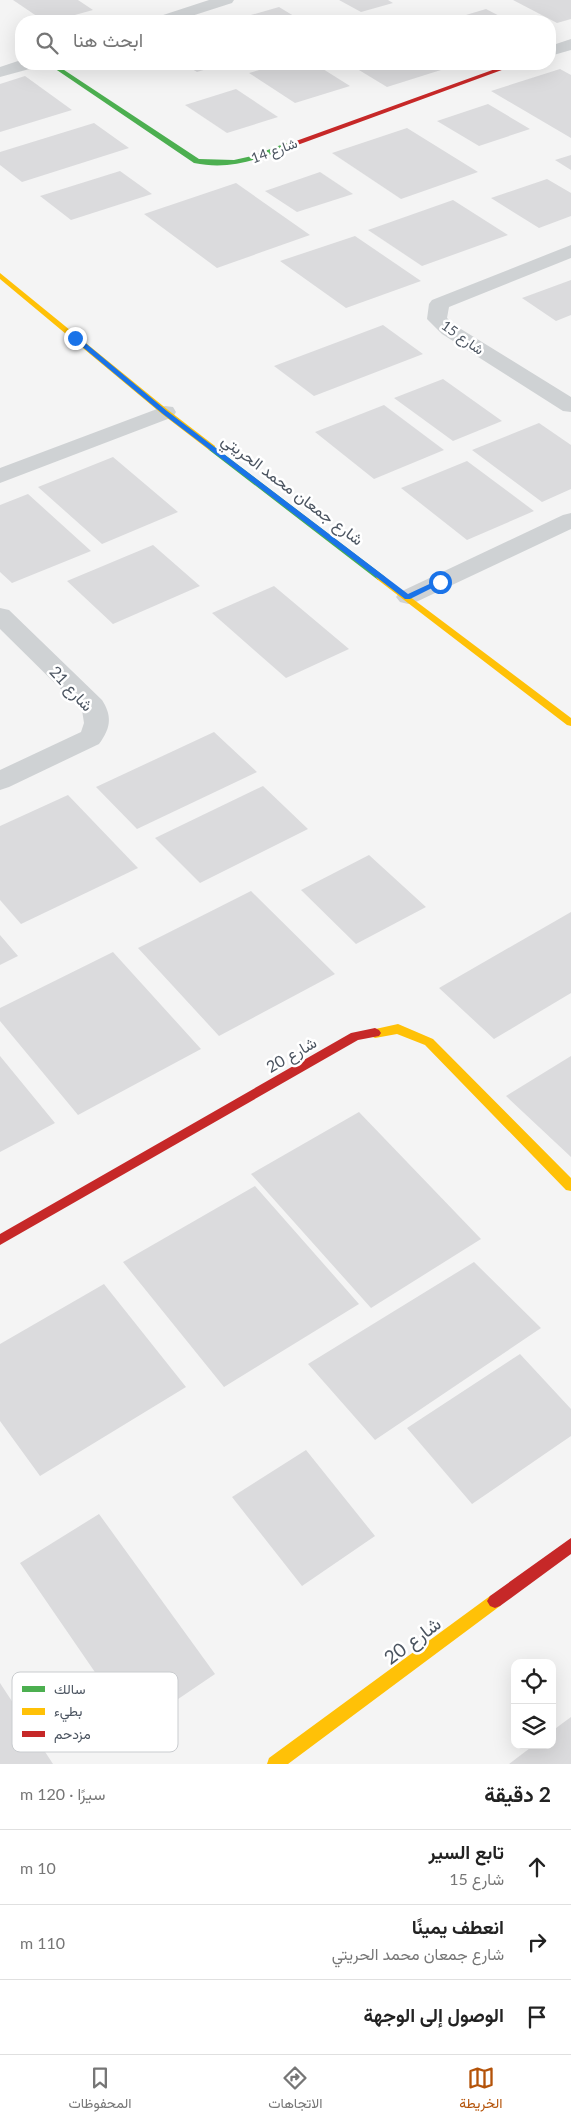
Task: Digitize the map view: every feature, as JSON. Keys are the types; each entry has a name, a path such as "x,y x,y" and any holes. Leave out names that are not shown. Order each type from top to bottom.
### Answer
{"street":[{"path":"179,15 226,0"},
{"path":"556,49 571,44"},
{"path":"0,72 15,68"},
{"name":"شارع 14","path":"60,70 197,161 218,165 239,163 498,70"},
{"name":"شارع 15","path":"571,251 439,304 437,318 449,330 571,406"},
{"name":"شارع جمعان محمد الحريتي","path":"0,275 165,412 571,723"},
{"path":"0,476 165,412"},
{"path":"408,597 571,520"},
{"name":"شارع 21","path":"0,615 93,706 98,722 96,731 90,738 0,781"},
{"name":"شارع 20","path":"0,1240 355,1036 398,1029 429,1042 571,1186"},
{"name":"شارع 20","path":"275,1764 571,1545"}],"building":[{"path":"13,0 78,0 93,10 75,15 35,15"},
{"path":"339,0 388,0 393,3 361,12"},
{"path":"513,0 571,0 571,19 557,23 556,15 542,15"},
{"path":"279,7 292,15 251,15"},
{"path":"486,9 498,15 466,15"},
{"path":"560,69 571,75 571,138 491,91"},
{"path":"259,70 325,70 350,86 295,103 249,73"},
{"path":"359,70 441,70 387,87"},
{"path":"25,76 72,110 0,132 0,84"},
{"path":"236,89 278,117 227,133 185,105"},
{"path":"488,104 530,129 479,146 437,121"},
{"path":"94,123 129,148 22,182 0,165 0,152"},
{"path":"407,128 478,172 401,199 332,153"},
{"path":"571,155 571,170 555,160"},
{"path":"120,171 152,194 71,220 40,196"},
{"path":"320,172 353,194 297,212 265,191"},
{"path":"547,179 571,193 571,216 539,228 491,198"},
{"path":"236,183 310,235 217,268 144,214"},
{"path":"453,200 508,235 422,266 368,230"},
{"path":"355,236 421,281 346,308 280,261"},
{"path":"571,280 571,315 556,321 522,298"},
{"path":"383,325 423,354 314,396 274,366"},
{"path":"443,379 502,421 453,441 394,398"},
{"path":"384,405 444,450 374,479 315,432"},
{"path":"539,423 571,445 571,489 542,502 472,450"},
{"path":"113,457 178,512 102,544 38,487"},
{"path":"467,461 534,511 467,540 401,488"},
{"path":"28,494 91,551 12,583 0,572 0,505"},
{"path":"153,545 200,586 113,624 67,581"},
{"path":"274,586 349,649 286,678 212,613"},
{"path":"214,732 257,772 137,829 96,787"},
{"path":"263,786 308,829 200,883 155,838"},
{"path":"68,795 138,868 21,924 0,900 0,826"},
{"path":"369,855 426,907 356,944 301,890"},
{"path":"251,891 335,974 219,1036 138,948"},
{"path":"571,912 571,993 494,1039 439,988"},
{"path":"0,935 18,956 0,965"},
{"path":"113,952 201,1049 78,1115 0,1021 0,1008"},
{"path":"0,1056 55,1123 0,1152"},
{"path":"571,1056 571,1157 506,1096"},
{"path":"359,1112 481,1239 371,1308 251,1174"},
{"path":"255,1186 359,1304 224,1387 123,1262"},
{"path":"474,1262 541,1328 375,1440 308,1364"},
{"path":"104,1284 186,1387 40,1476 0,1421 0,1344"},
{"path":"520,1354 571,1409 571,1436 472,1504 407,1428"},
{"path":"306,1450 375,1536 302,1586 232,1497"},
{"path":"99,1514 215,1674 178,1699 178,1672 95,1672 20,1563"},
{"path":"0,1683 12,1701 12,1752 45,1752 53,1764 0,1764"},
{"path":"571,1717 571,1764 509,1764 529,1749 556,1749 556,1728"}],"traffic: fast":[{"path":"60,70 197,161 211,163 234,162 254,158 289,145"},
{"path":"212,448 381,578"}],"traffic: slow":[{"path":"0,275 165,412 212,448"},
{"path":"381,578 571,723"},
{"path":"375,1033 398,1029 429,1042 571,1186"},
{"path":"275,1764 495,1601"}],"traffic: jam":[{"path":"289,145 498,70"},
{"path":"0,1240 355,1036 375,1033"},
{"path":"495,1601 571,1545"}],"route":[{"path":"75,338 165,412 408,597 440,582"}]}
